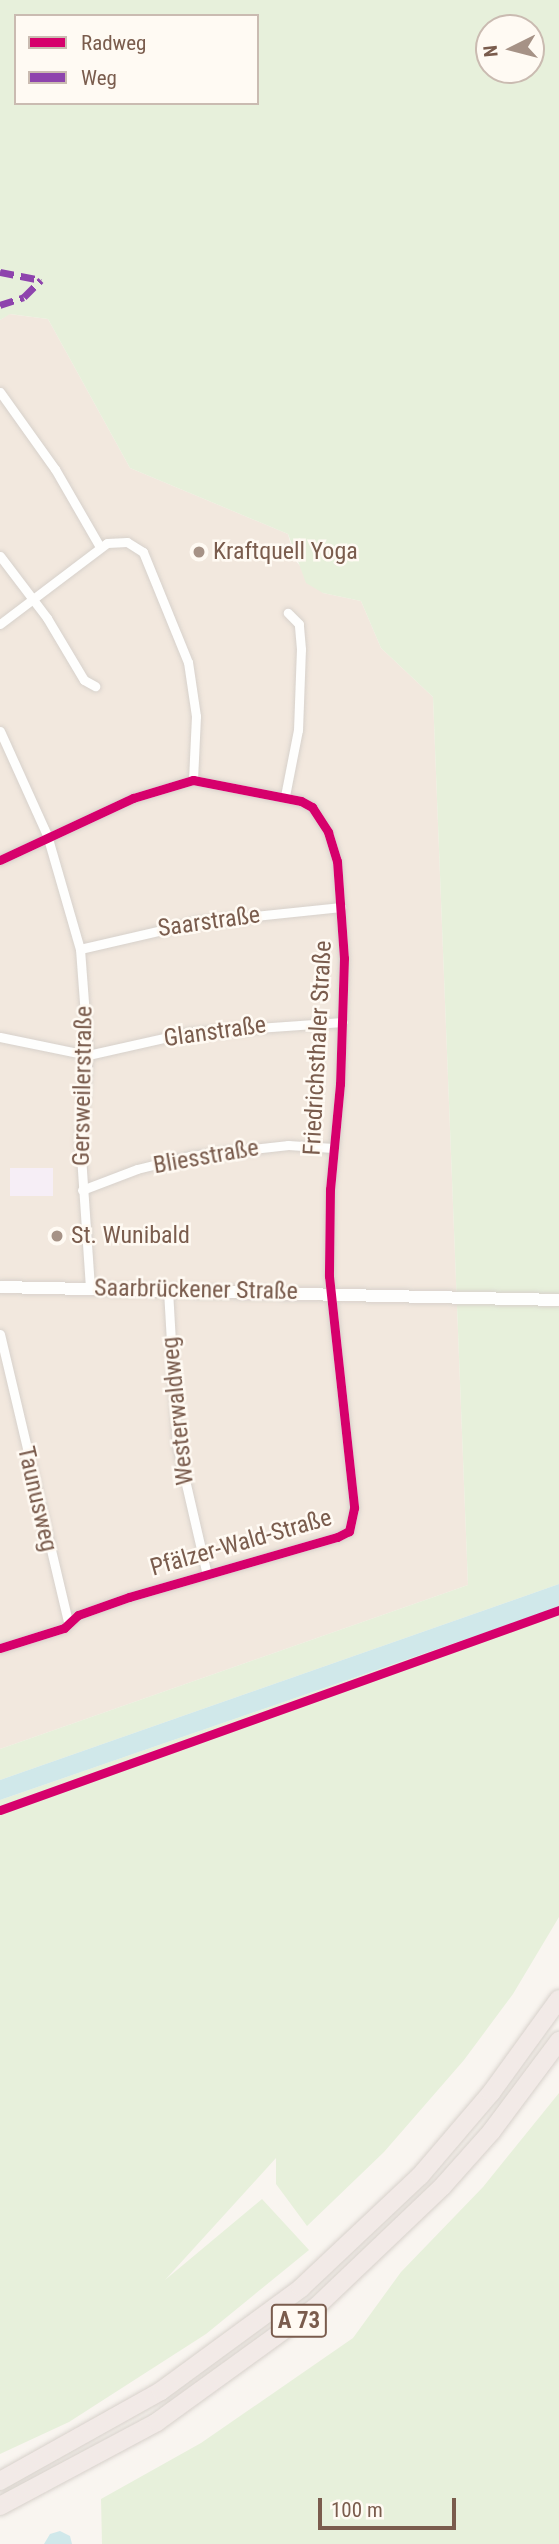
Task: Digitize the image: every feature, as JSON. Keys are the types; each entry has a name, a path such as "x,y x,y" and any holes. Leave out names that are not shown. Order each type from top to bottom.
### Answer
{"highway":[{"name":"A 73","path":"0,2481 161,2391 251,2328 329,2263 442,2151 559,1999"},
{"name":"A 73","path":"0,2506 167,2416 316,2307 442,2188 559,2041"}],"main road":[{"name":"Saarbrückener Straße","path":"0,1287 559,1300"}],"street":[{"path":"0,392 55,469 100,547"},
{"path":"0,624 100,547 127,542 143,552 178,630 195,704 193,780"},
{"path":"0,556 84,680 95,685"},
{"path":"285,796 298,730 301,649 299,624 288,613"},
{"name":"Gersweilerstraße","path":"0,731 47,835 79,949 88,1055 80,1141 90,1288"},
{"name":"Friedrichsthaler Straße","path":"0,860 47,835 154,789 193,780 285,796 312,807 328,832 337,861 341,907 343,1023 333,1149 331,1293"},
{"name":"Saarstraße","path":"79,949 197,922 341,907"},
{"name":"Glanstraße","path":"88,1055 212,1030 343,1023"},
{"path":"0,1037 88,1055"},
{"name":"Bliesstraße","path":"82,1190 137,1169 190,1156 288,1145 333,1149"},
{"name":"Westerwaldweg","path":"167,1290 177,1445 206,1572"},
{"name":"Pfälzer-Wald-Straße","path":"0,1648 64,1628 68,1622 206,1572 349,1531 354,1508 331,1293"},
{"name":"Taunusweg","path":"0,1334 68,1622"}],"shaded area":[{"path":"9,314 48,319 130,468 288,534 295,560 323,593 361,601 381,648 433,697 468,1585 0,1749 0,320"},
{"path":"10,1168 53,1168 53,1196 10,1196"}],"green space":[{"path":"0,0 559,0 559,1584 0,1780 0,1749 468,1585 433,697 381,648 361,601 323,593 306,583 288,534 130,468 48,319 10,314 0,320"},
{"path":"559,1607 559,1917 513,1994 464,2060 384,2152 307,2226 276,2184 276,2158 165,2280 262,2199 309,2250 206,2334 69,2422 0,2454 0,1800"},
{"path":"559,2093 559,2544 102,2544 101,2499 201,2443 353,2338 401,2272 483,2187"}],"water":[{"path":"559,1584 559,1607 0,1800 0,1780"},
{"path":"60,2531 70,2536 72,2544 44,2544 50,2534"}],"marked path":[{"path":"0,272 41,280"},
{"path":"0,305 24,297 41,280"}],"cycle path":[{"path":"0,860 133,798 193,780 301,801 312,807 328,832 337,861 344,958 340,1084 330,1189 329,1276 354,1508 349,1531 337,1537 129,1597 78,1615 64,1628 0,1648"},
{"path":"0,1810 559,1610"}],"place":[{"name":"Kraftquell Yoga","path":"199,552"},
{"name":"St. Wunibald","path":"57,1236"}]}
